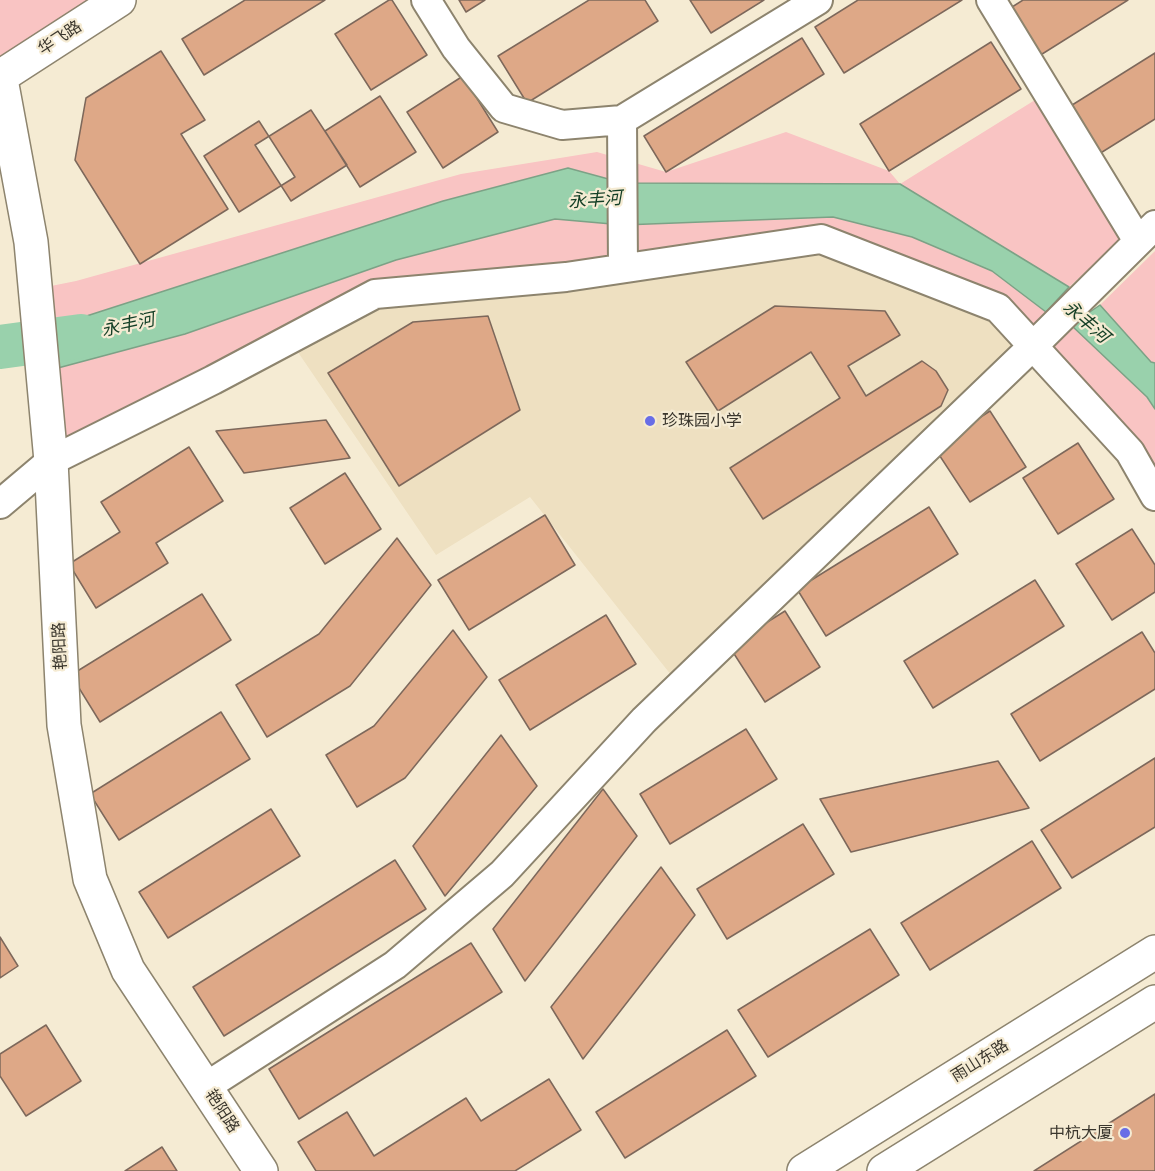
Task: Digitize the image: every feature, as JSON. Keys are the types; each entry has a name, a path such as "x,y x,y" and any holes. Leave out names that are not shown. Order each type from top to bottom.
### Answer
{"street":[{"name":"华飞路","path":"0,76 119,0"},
{"path":"426,0 456,48 504,108 562,125 622,120 818,0"},
{"path":"207,1086 394,965 502,874 644,720 1033,346 1147,233 991,0"},
{"name":"艳阳路","path":"0,76 31,242 51,461 64,725 90,879 129,970 261,1171"},
{"path":"622,120 623,268"},
{"path":"0,504 51,461 213,380 375,294 566,277 821,239 998,308 1130,452 1155,496"},
{"name":"雨山东路","path":"804,1171 1155,952"},
{"path":"884,1171 1155,1002"}],"shaded area":[{"path":"0,0 119,0 0,74"},
{"path":"1035,100 1122,239 1069,287 900,184"},
{"path":"786,132 889,171 900,184 443,201 40,331 36,289 76,281 461,174 597,152 666,172"},
{"path":"833,217 912,237 992,271 1046,312 1071,325 1147,397 1155,409 1155,496 998,308 819,239 375,294 51,461 43,372 185,334 396,260 555,219 623,225"},
{"name":"珍珠园小学","path":"821,239 998,308 1033,346 679,685 530,497 436,555 289,339 375,294"},
{"path":"1155,251 1155,363 1151,363 1100,305"}],"water":[{"path":"568,168 623,183 900,184 1069,287 1046,312 992,271 912,237 833,217 623,225 555,219 396,260 185,334 43,372 40,331 443,201"},
{"path":"1100,305 1151,362 1155,363 1155,409 1147,397 1071,325"}],"building":[{"path":"245,0 325,0 204,75 182,39"},
{"path":"392,0 427,55 371,90 335,34"},
{"path":"459,0 485,0 466,12"},
{"path":"589,0 645,0 658,21 527,103 498,56"},
{"path":"690,0 764,0 711,33"},
{"path":"858,0 962,0 844,73 815,27"},
{"path":"1023,0 1128,0 1031,61 1001,14"},
{"path":"802,38 824,74 666,172 644,136"},
{"path":"991,42 1021,89 889,171 860,124"},
{"path":"161,51 205,120 181,134 228,209 140,264 75,160 86,98"},
{"path":"1155,53 1155,119 1091,159 1061,112"},
{"path":"463,76 498,132 443,168 407,112"},
{"path":"380,96 416,152 360,187 325,131"},
{"path":"311,110 347,165 291,201 255,145"},
{"path":"259,121 295,177 239,212 204,156"},
{"path":"775,306 885,311 900,335 848,366 866,396 922,361 936,371 948,390 941,406 763,519 730,468 840,398 811,352 718,411 686,362"},
{"path":"488,316 520,410 399,486 328,373 413,322"},
{"path":"990,411 1026,467 970,502 934,447"},
{"path":"326,420 350,458 244,473 216,431"},
{"path":"1078,443 1114,499 1058,534 1023,478"},
{"path":"189,447 223,501 156,543 168,563 96,608 69,564 120,532 101,502"},
{"path":"345,473 381,529 325,564 290,508"},
{"path":"929,507 958,554 826,636 797,589"},
{"path":"545,515 575,565 469,630 438,580"},
{"path":"1132,529 1155,565 1155,592 1112,620 1076,564"},
{"path":"397,538 431,585 350,686 267,737 236,685 319,634"},
{"path":"1035,580 1064,626 933,708 904,661"},
{"path":"202,594 231,640 100,722 71,675"},
{"path":"785,611 820,667 765,702 729,646"},
{"path":"606,615 636,664 530,730 499,680"},
{"path":"453,630 487,677 405,778 357,807 326,755 374,726"},
{"path":"1142,632 1155,653 1155,689 1040,761 1011,714"},
{"path":"221,712 250,759 119,840 90,794"},
{"path":"746,729 777,779 670,844 640,794"},
{"path":"501,735 537,786 445,896 413,846"},
{"path":"1155,758 1155,827 1072,878 1041,830"},
{"path":"998,761 1029,808 851,852 820,799"},
{"path":"603,789 637,836 525,981 493,929"},
{"path":"271,809 300,856 168,938 139,892"},
{"path":"803,824 834,874 727,939 697,889"},
{"path":"1032,841 1061,888 930,970 901,923"},
{"path":"395,860 426,909 224,1036 193,987"},
{"path":"661,867 695,915 583,1059 551,1007"},
{"path":"870,929 899,975 768,1057 738,1010"},
{"path":"0,937 18,966 0,978"},
{"path":"471,943 502,992 299,1119 269,1069"},
{"path":"46,1025 81,1081 26,1116 0,1076 0,1054"},
{"path":"727,1030 756,1076 625,1158 596,1112"},
{"path":"549,1079 581,1130 515,1171 316,1171 298,1142 347,1112 374,1156 466,1098 481,1121"},
{"name":"中杭大厦","path":"1155,1094 1155,1171 1034,1171"},
{"path":"162,1147 177,1171 125,1171"}],"waterway":[{"name":"永丰河","path":"0,347 81,336"}],"place":[{"name":"珍珠园小学","path":"650,421"},
{"name":"中杭大厦","path":"1125,1133"}]}
